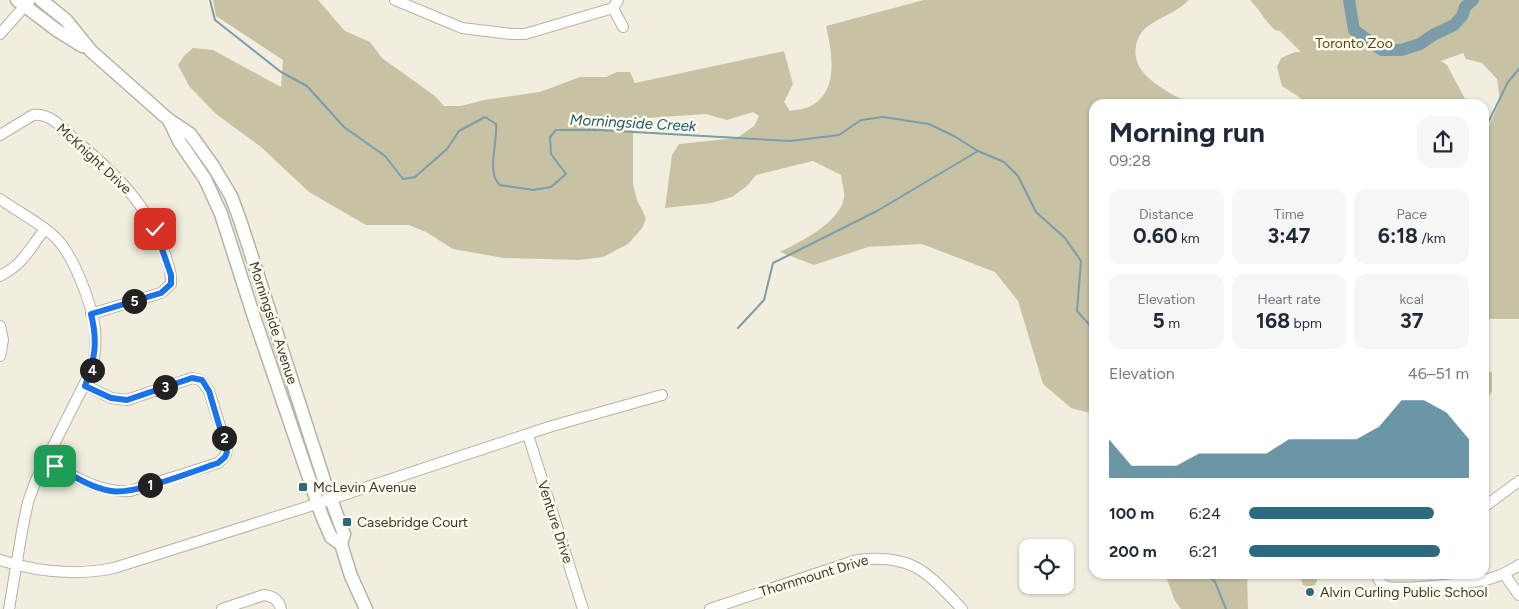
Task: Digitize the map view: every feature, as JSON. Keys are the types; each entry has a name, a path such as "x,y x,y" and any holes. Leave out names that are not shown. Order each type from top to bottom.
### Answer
{"main road":[{"name":"Morningside Avenue","path":"41,0 66,20 91,51 169,120 190,134 213,166 231,196 344,534 341,544 351,576 366,609"},
{"name":"Morningside Avenue","path":"24,2 58,31 91,51"},
{"name":"Morningside Avenue","path":"169,120 179,141 205,179 221,214 318,504 332,537 341,544"}],"street":[{"path":"400,1 462,28 511,34 525,34 615,4 622,27"},
{"path":"0,34 24,2"},
{"name":"McKnight Drive","path":"0,135 33,115 39,114 49,117 123,184 145,211 155,229 171,275 171,284 161,293 91,314"},
{"path":"0,199 57,239 68,255 81,283 94,328 94,362 85,386 36,480 28,502 9,609"},
{"path":"0,276 21,263 44,229"},
{"path":"0,326 3,340 0,356"},
{"path":"46,462 98,488 118,492 130,491 209,466 218,463 225,457 227,452 226,445 209,391 202,380 192,378 127,400 111,398 85,386"},
{"path":"0,560 16,566 65,572 96,572 166,553 528,435 662,395"},
{"name":"Venture Drive","path":"528,435 583,609"},
{"path":"1489,503 1519,481"},
{"name":"Thornmount Drive","path":"710,609 849,562 879,557 910,564 933,578 962,609"},
{"path":"1489,578 1504,574 1519,565"},
{"path":"1504,574 1519,595"},
{"path":"1378,579 1382,585 1397,588 1487,579"},
{"path":"222,609 264,595 276,600 281,609"}],"green space":[{"path":"213,0 318,0 345,31 370,42 382,58 435,96 444,106 461,106 484,100 540,92 580,77 606,77 617,72 630,72 635,83 784,51 793,84 784,102 790,111 809,107 826,92 830,82 831,60 826,26 924,0 1189,0 1179,8 1152,23 1140,35 1137,43 1136,57 1139,66 1145,74 1153,82 1181,99 1089,99 1089,413 1071,408 1043,384 1018,301 995,272 922,244 868,247 814,265 780,252 807,238 825,225 833,218 843,202 844,192 841,175 813,161 756,175 747,186 732,197 711,203 665,208 672,155 679,144 737,138 754,126 759,116 753,112 727,120 706,114 633,119 633,184 637,200 646,218 643,227 628,244 603,257 579,260 504,258 453,249 426,232 409,225 366,225 309,192 261,147 216,114 189,86 178,65 193,48 213,50 281,87 283,60 216,16"},
{"name":"Toronto Zoo","path":"1250,0 1519,0 1519,319 1489,319 1489,126 1500,101 1497,79 1482,63 1466,59 1463,53 1441,61 1447,65 1465,99 1302,99 1282,86 1277,67 1281,58 1295,52 1301,52 1280,31 1275,30"},
{"path":"1489,371 1492,372 1492,391 1489,397"},
{"path":"1167,579 1247,579 1248,609 1181,609 1175,601"},
{"path":"1301,579 1317,579 1315,585 1308,587 1303,585"}],"waterway":[{"name":"Morningside Creek","path":"210,0 215,20 281,72 307,86 344,127 385,156 403,179 415,177 447,149 459,131 485,117 496,124 493,157 496,180 500,185 533,190 551,187 566,174 551,154 550,137 556,130 600,130 790,141 839,135 861,120 883,117 929,124 954,136 978,151 1004,162 1018,176 1036,212 1065,238 1081,261 1077,311 1089,324"},
{"path":"1349,0 1354,30 1382,50 1401,50 1420,44 1433,35 1454,25 1462,16 1465,7 1473,0"},
{"name":"Morningside Creek","path":"1489,121 1508,82 1519,69"},
{"path":"738,328 764,300 773,263 877,211 978,151"},
{"path":"1212,579 1226,609"}],"place":[{"name":"McLevin Avenue","path":"303,487"},
{"name":"Casebridge Court","path":"347,522"},
{"name":"Alvin Curling Public School","path":"1310,592"}],"route":[{"path":"55,466 98,488 118,492 130,491 218,463 225,457 227,452 226,445 209,391 202,380 192,378 127,400 111,398 85,386 94,362 95,340 91,314 161,293 171,284 171,275 155,229"}]}
